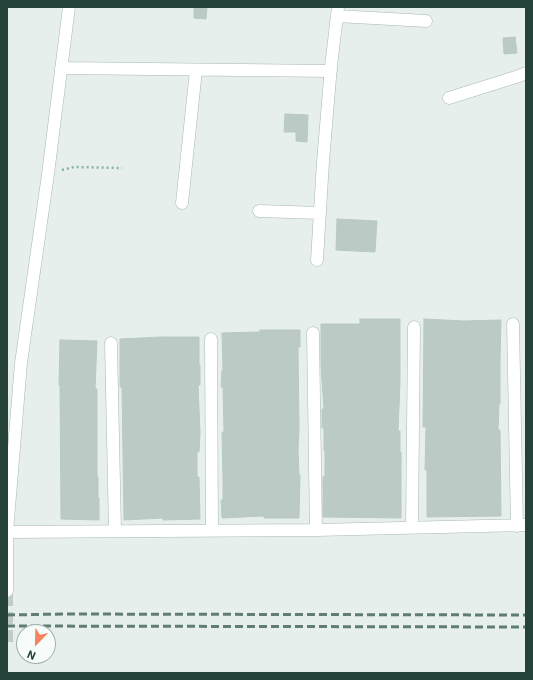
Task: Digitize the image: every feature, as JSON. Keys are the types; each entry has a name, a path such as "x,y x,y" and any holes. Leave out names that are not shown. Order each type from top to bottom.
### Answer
{"street":[{"path":"7,591 7,532 10,454 69,7"},
{"path":"317,260 337,11 426,21"},
{"path":"61,68 331,71"},
{"path":"182,203 196,70"},
{"path":"449,98 526,73"},
{"path":"258,210 320,213"},
{"path":"7,532 316,530 521,526 514,324"},
{"path":"412,527 414,327"},
{"path":"313,333 316,530"},
{"path":"211,339 212,530"},
{"path":"111,342 114,531"}],"path":[{"path":"48,174 74,167 122,168"}],"building":[{"path":"194,7 207,7 206,19 194,18"},
{"path":"515,37 517,53 504,54 503,38"},
{"path":"285,114 308,115 307,142 296,141 296,132 284,132"},
{"path":"337,219 377,221 375,252 336,250"},
{"path":"360,319 400,319 398,431 400,431 401,452 401,518 323,517 323,477 325,476 325,451 324,428 322,428 322,409 324,409 321,367 321,324 360,324"},
{"path":"424,319 464,321 501,320 500,404 498,430 500,430 501,516 427,517 427,470 425,470 426,427 423,427"},
{"path":"260,330 300,330 300,347 298,347 298,450 300,475 299,518 264,518 264,516 222,518 222,432 224,432 223,387 221,387 223,370 222,333 260,332"},
{"path":"199,337 200,385 198,385 200,433 199,452 197,452 197,477 199,477 200,519 163,520 163,518 124,520 120,339"},
{"path":"60,340 97,341 95,389 97,389 97,477 99,520 61,519 59,385"}],"tunnel":[{"path":"7,591 7,642"}],"railway":[{"path":"7,615 526,615"},
{"path":"7,626 526,627"}]}
